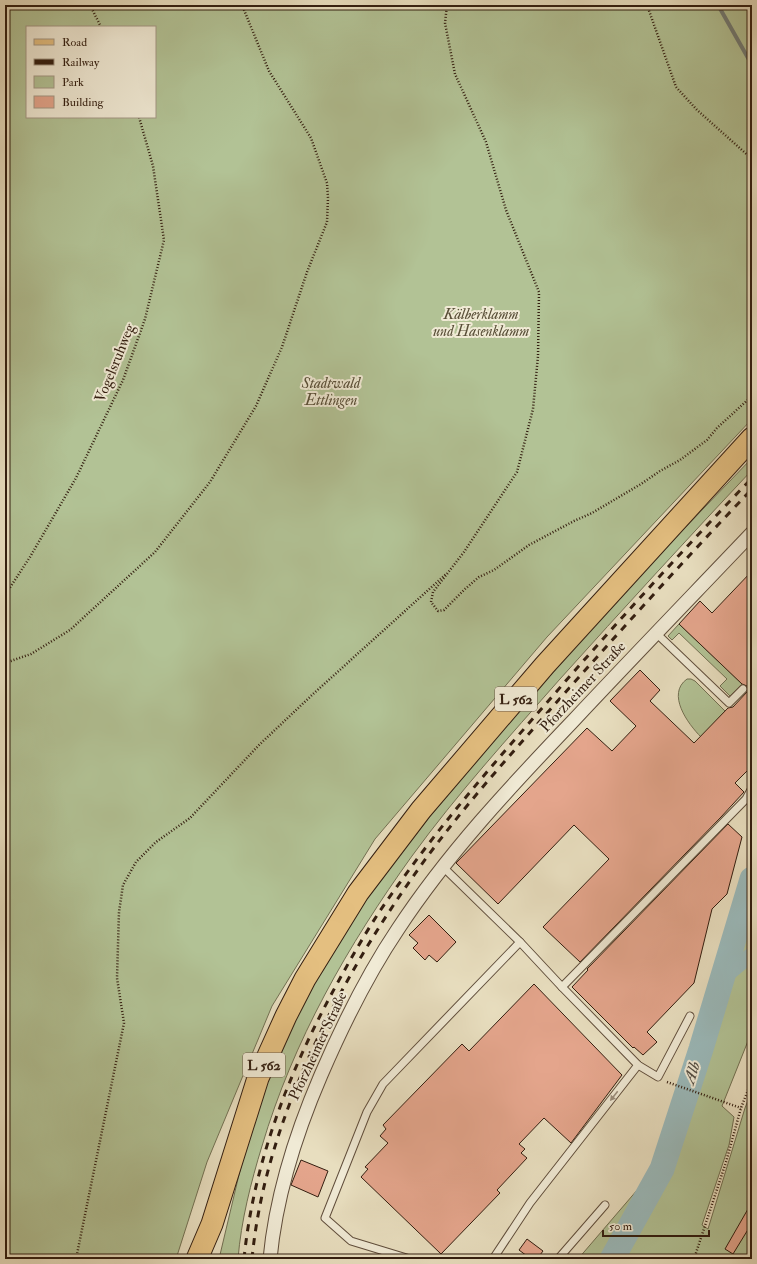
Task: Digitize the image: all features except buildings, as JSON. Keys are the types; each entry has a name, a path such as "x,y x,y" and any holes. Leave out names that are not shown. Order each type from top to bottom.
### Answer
{"main road":[{"name":"L 562","path":"196,1259 212,1224 258,1078 286,1016 305,979 358,893 422,810 545,666 752,438"},
{"name":"L 562","path":"206,1259 212,1224"}],"street":[{"name":"Pforzheimer Straße","path":"270,1259 280,1196 307,1106 336,1039 366,980 397,930 443,867 508,789 752,533"}],"lane":[{"path":"656,633 728,704 743,689"},
{"path":"562,988 746,799 752,788"},
{"path":"443,867 520,942 562,988 638,1065 658,1077 690,1016"},
{"path":"410,1259 351,1241 325,1218 367,1112 383,1084 520,942"},
{"path":"493,1259 530,1203 638,1065"},
{"path":"558,1259 605,1205"}],"path":[{"path":"90,5 100,26"},
{"path":"5,663 31,654 70,630 155,552 210,482 256,406 282,347 327,222 327,183 311,138 269,71 242,5"},
{"path":"447,5 445,23 455,74 486,142 506,210 539,292 538,356 533,409 517,472 489,515 433,592 431,602 438,611 444,610 479,577 494,570 529,545 574,521 592,514 680,460 707,440 717,428 752,396"},
{"path":"647,5 676,87 696,110 752,159"},
{"name":"Vogelsruhweg","path":"5,595 30,557 76,478 122,380 145,319 164,240 153,166 139,118"},
{"path":"76,1259 124,1023 117,978 119,912 123,885 136,862 156,842 190,818 259,745 450,570"},
{"path":"694,1259 726,1162 741,1108 752,1080"},
{"path":"679,1086 741,1108"}],"green space":[{"name":"Stadtwald Ettlingen","path":"5,5 752,5 752,419 547,637 375,839 272,1006 207,1162 176,1259 5,1259"},
{"path":"752,458 752,470 607,627 503,744 429,833 388,890 345,959 325,995 306,1032 290,1069 275,1107 254,1174 244,1216 238,1259 219,1259 247,1141 271,1070 306,998 352,921 375,887 431,815 520,710 656,558"},
{"path":"679,624 742,684 730,696 720,686 727,679 679,633 672,640 668,636"},
{"path":"687,679 695,681 725,711 701,737 685,717 679,701 678,693 681,685"},
{"path":"752,899 752,1031 722,1106 734,1117 729,1145 702,1225 708,1229 745,1108 752,1090 752,1259 578,1259 656,1168 677,1092 692,1097"}],"waterway":[{"path":"718,5 752,65"},
{"name":"Alb","path":"612,1259 662,1169 701,1049 752,879"},
{"path":"722,979 752,954"}],"railway":[{"path":"244,1259 249,1221 257,1184 278,1111 292,1076 325,1007 355,951 375,919 412,865 500,756 616,624 752,478"},
{"path":"252,1259 255,1231 266,1178 291,1099 313,1048 335,1004 384,919 428,855 463,810 628,622 752,489"}],"park label":[{"name":"Kälberklamm und Hasenklamm","path":"481,322"}]}
